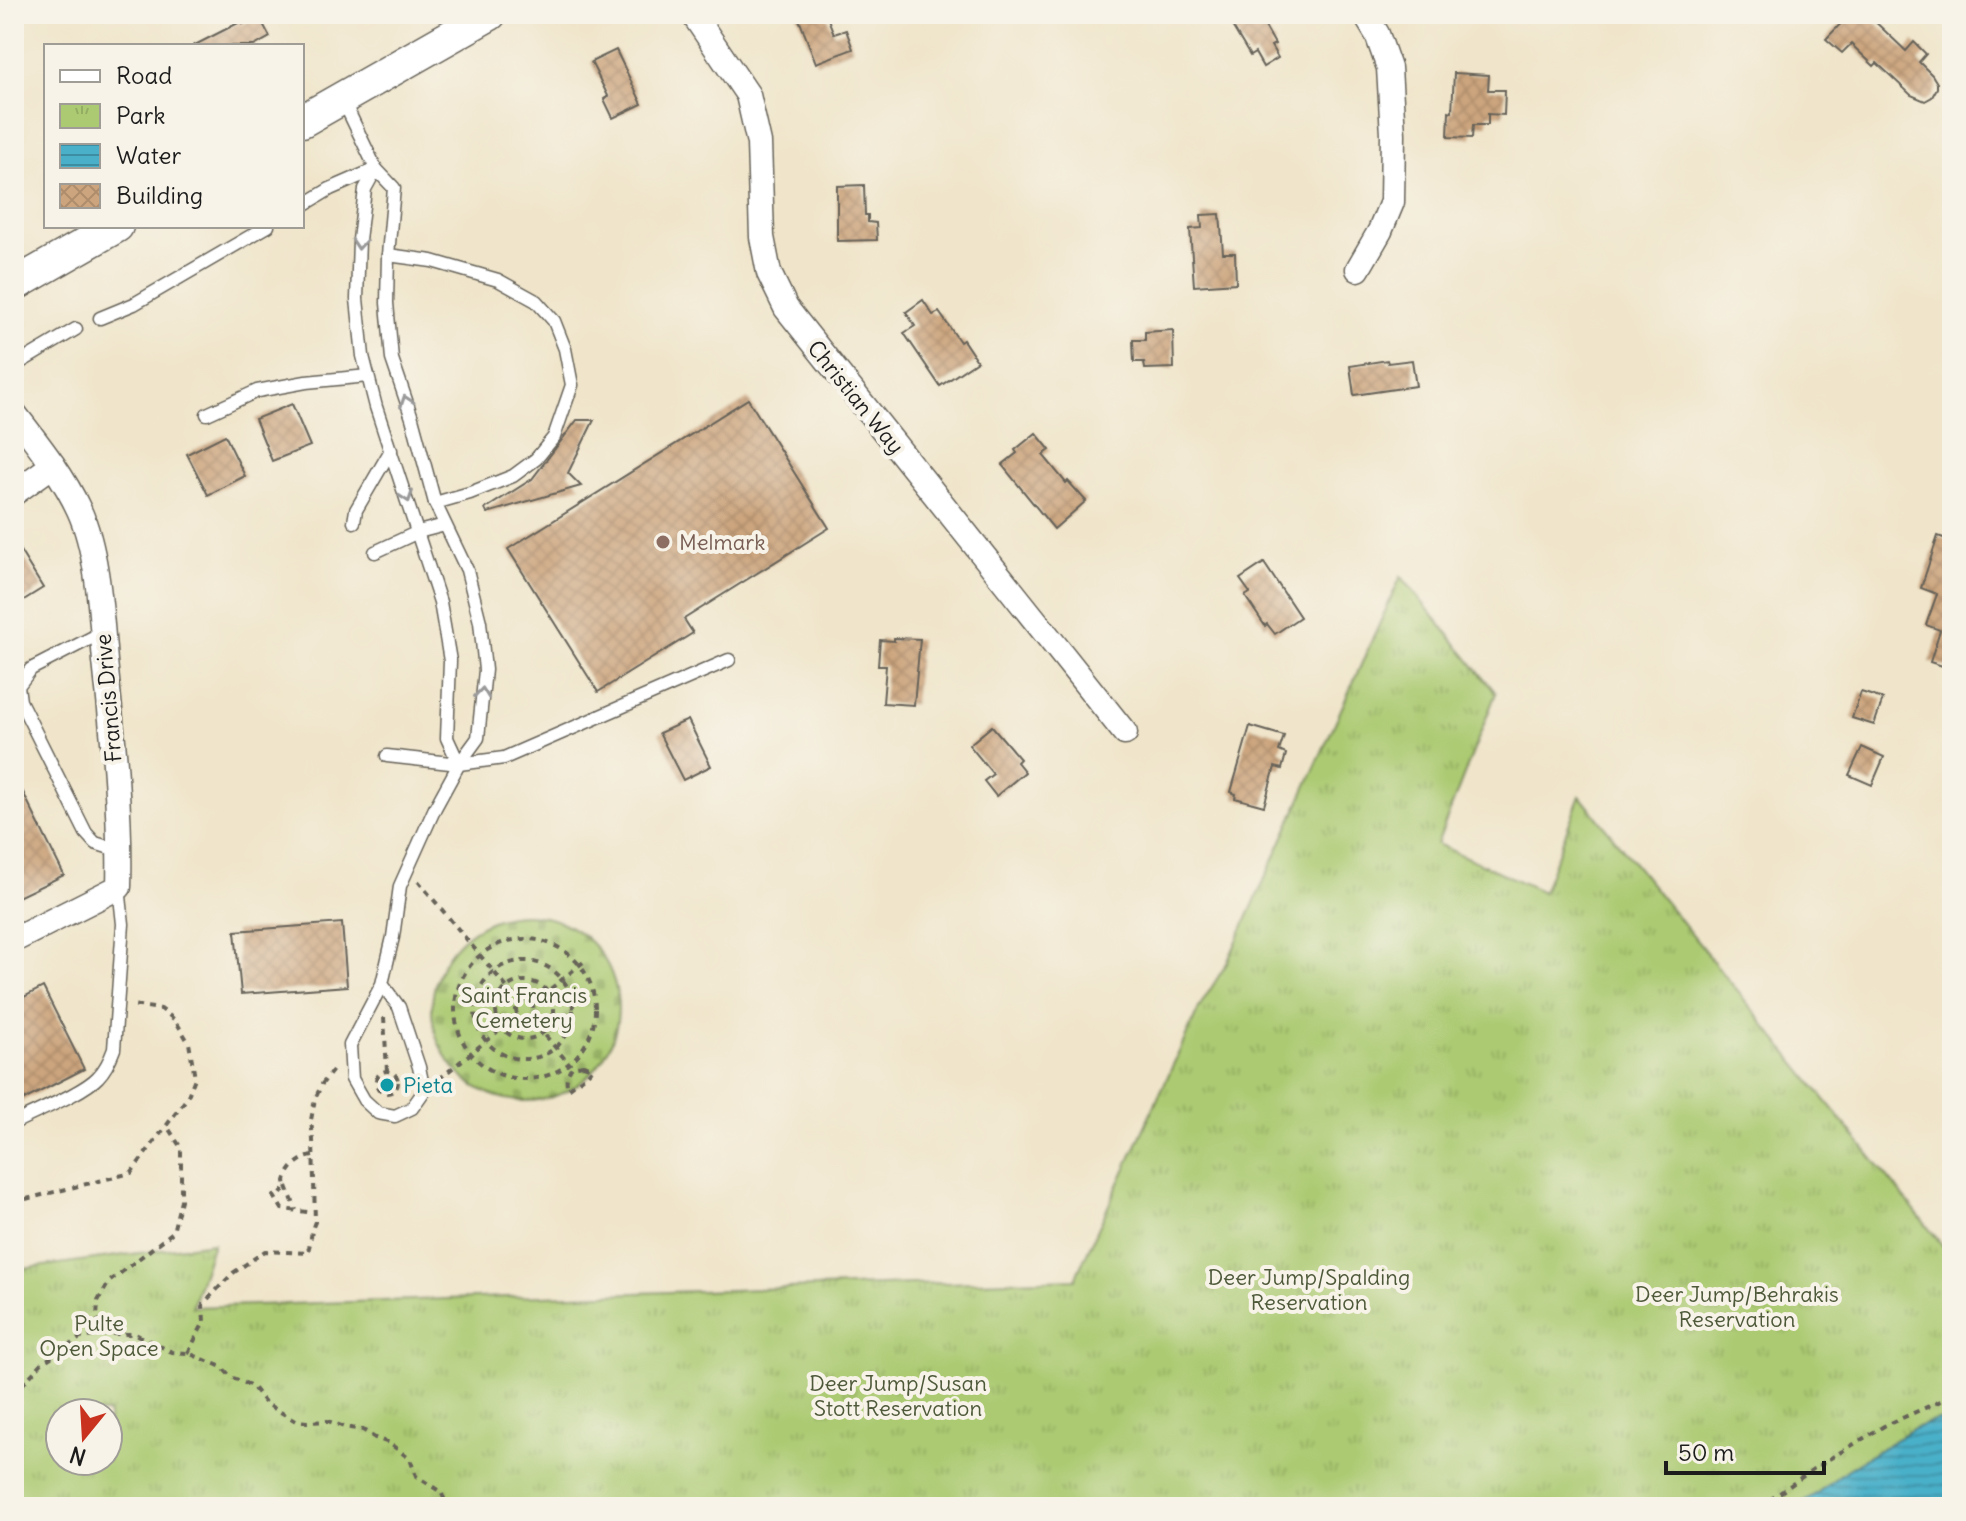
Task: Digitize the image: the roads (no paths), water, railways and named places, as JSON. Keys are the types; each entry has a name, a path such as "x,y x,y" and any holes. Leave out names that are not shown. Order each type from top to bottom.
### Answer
{"main road":[{"path":"304,120 485,15"},
{"path":"14,285 114,228"}],"street":[{"name":"Christian Way","path":"693,14 748,95 759,143 762,237 769,273 786,308 1125,733"},
{"path":"1358,269 1380,231 1392,202 1393,134 1389,68 1377,34 1365,14"},
{"name":"Francis Drive","path":"14,413 53,465 79,509 88,535 99,593 114,746 119,887"},
{"path":"14,493 53,465"},
{"path":"14,940 119,887"}],"lane":[{"path":"342,98 376,169 394,188 387,303 392,359 435,503 467,570 480,622 485,670 478,738 459,764 435,808 407,869 400,886 382,984 350,1045 352,1079 364,1100 378,1113 395,1116 412,1108 424,1091 399,1007 382,984"},
{"path":"304,205 330,189 376,169"},
{"path":"376,169 365,189 359,240 357,299 363,356 440,602 450,661 447,738 459,764"},
{"path":"100,318 134,304 265,228"},
{"path":"388,255 432,261 498,280 536,301 554,321 565,349 572,385 554,437 536,459 513,476 435,503"},
{"path":"14,366 76,329"},
{"path":"207,414 257,391 368,376"},
{"path":"354,522 356,510 391,450"},
{"path":"375,552 418,532 445,525"},
{"path":"103,632 31,669 18,686 20,701 86,833 95,843 120,851"},
{"path":"387,756 459,764 504,758 729,660"},
{"path":"14,1123 96,1079 107,1066 114,1049 123,924 119,887"}],"water":[{"path":"1952,1418 1952,1507 1794,1507 1846,1470 1913,1429"}],"place":[{"name":"Melmark","path":"663,542"},
{"name":"Pieta","path":"387,1085"}],"park label":[{"name":"Saint Francis Cemetery","path":"524,1008"},
{"name":"Deer Jump/Spalding Reservation","path":"1309,1290"},
{"name":"Deer Jump/Behrakis Reservation","path":"1737,1306"},
{"name":"Pulte Open Space","path":"99,1336"},
{"name":"Deer Jump/Susan Stott Reservation","path":"898,1396"}]}
